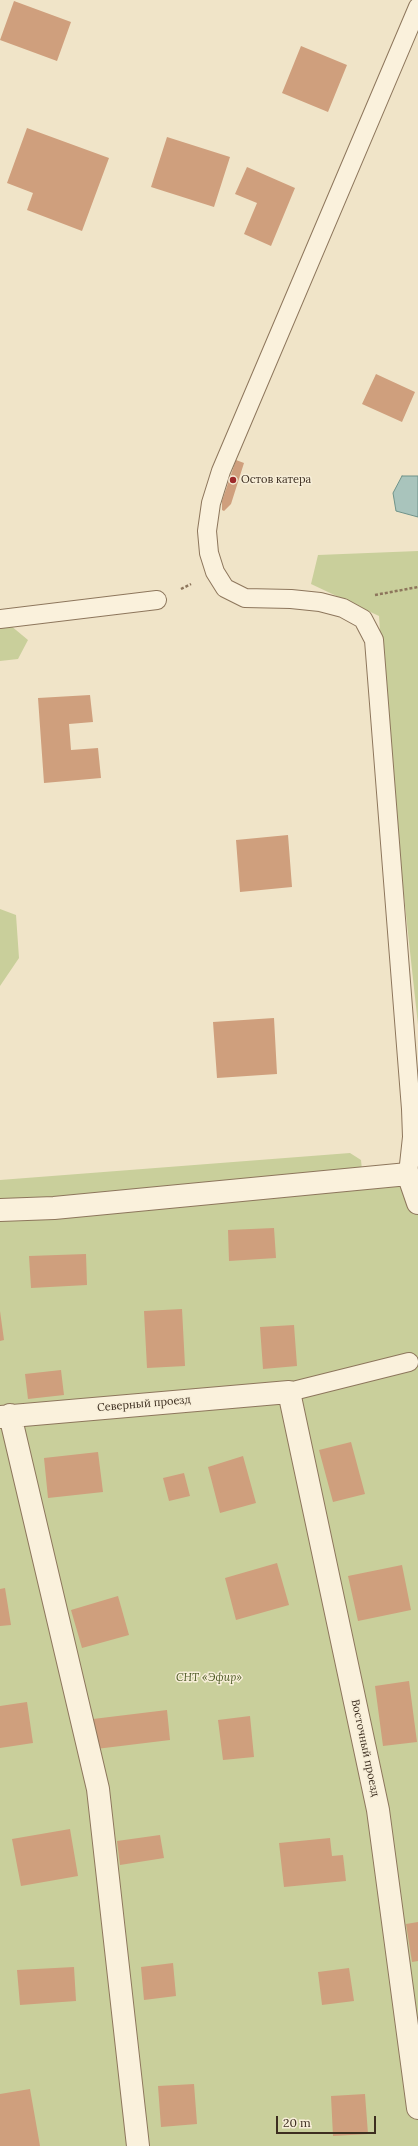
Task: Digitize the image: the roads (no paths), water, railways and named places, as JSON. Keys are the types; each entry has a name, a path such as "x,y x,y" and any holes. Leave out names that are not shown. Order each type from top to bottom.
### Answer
{"street":[{"path":"0,1210 54,1208 413,1173 418,1203"},
{"name":"Северный проезд","path":"5,1416 289,1392"},
{"name":"Восточный проезд","path":"289,1392 378,1810 418,2108"},
{"path":"5,1416 98,1789 138,2146"}],"lane":[{"path":"413,1173 411,1109 374,640 363,618 344,608 320,602 291,599 245,598 225,588 215,572 209,553 207,531 211,503 221,472 418,7"},
{"path":"0,619 157,600"},
{"path":"289,1392 408,1362"}],"water":[{"path":"402,476 418,476 418,517 396,511 393,493"}],"place":[{"name":"Остов катера","path":"233,480"}],"park label":[{"name":"СНТ «Эфир»","path":"209,1678"}]}
